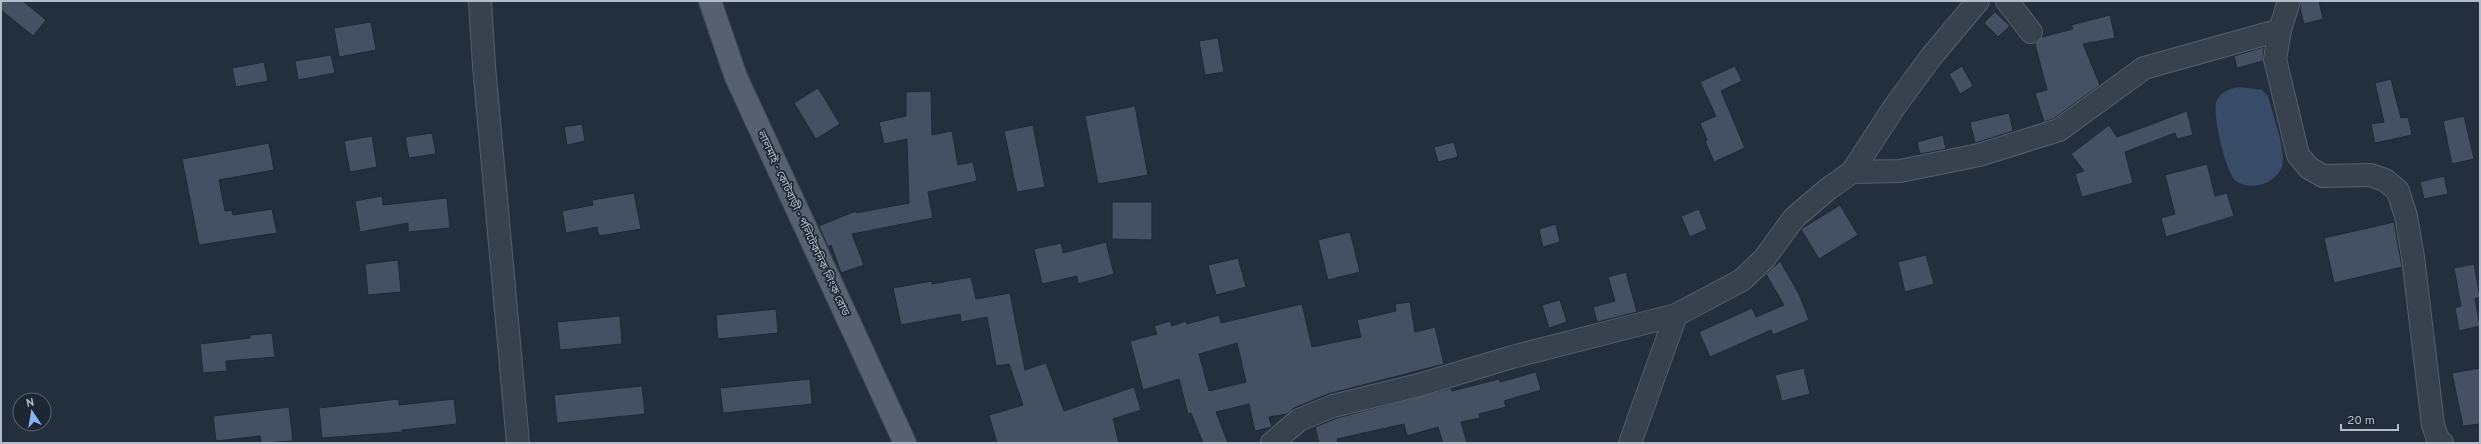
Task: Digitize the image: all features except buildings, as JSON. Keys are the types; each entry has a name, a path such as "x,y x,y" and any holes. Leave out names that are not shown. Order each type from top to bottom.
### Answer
{"main road":[{"name":"লালমাই - কোটবাড়ী - পলিটেকনিক লিংক রোড","path":"710,1 736,77 905,443"}],"street":[{"path":"480,1 484,66 518,443"},
{"path":"1272,443 1299,420 1333,406 1420,385 1512,357 1676,315 1742,280 1764,259 1794,218 1828,189 1852,172 1904,94 1978,1"},
{"path":"2007,1 2031,32"},
{"path":"2289,1 2280,30 2275,59 2298,155 2309,168 2323,176 2370,175 2385,180 2398,191 2406,216 2413,257 2433,426 2438,439 2442,443"},
{"path":"1852,172 1900,171 1979,155 2059,130 2144,68 2280,30"},
{"path":"1630,443 1676,315"}],"water":[{"path":"2239,87 2262,90 2268,96 2281,143 2283,158 2282,166 2273,179 2259,185 2251,186 2236,181 2228,167 2220,142 2216,116 2217,100 2224,92"}]}
